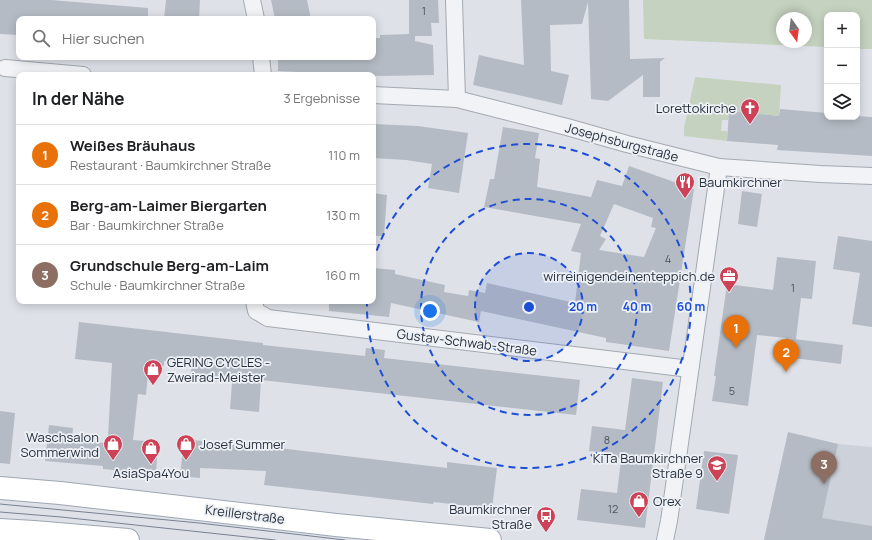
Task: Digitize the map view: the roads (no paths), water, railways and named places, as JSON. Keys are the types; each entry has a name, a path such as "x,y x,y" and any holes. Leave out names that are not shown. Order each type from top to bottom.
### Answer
{"main road":[{"name":"Kreillerstraße","path":"0,488 60,493 336,525 490,540"},
{"path":"0,530 34,536 128,540"}],"street":[{"path":"252,0 255,16"},
{"path":"454,0 457,99"},
{"path":"261,60 263,72"},
{"path":"5,68 50,72"},
{"name":"Josephsburgstraße","path":"376,95 457,99 719,168 872,176"},
{"path":"665,540 669,521 719,168"},
{"name":"Gustav-Schwab-Straße","path":"255,304 256,311 268,318 690,369"}],"tram line":[{"path":"0,504 199,523 345,540"},
{"path":"0,512 61,517 275,540"}],"place":[{"name":"Lorettokirche","path":"750,125"},
{"name":"Baumkirchner","path":"685,199"},
{"name":"wirreinigendeinenteppich.de","path":"729,293"},
{"name":"Weißes Bräuhaus","path":"736,348"},
{"name":"Berg-am-Laimer Biergarten","path":"786,372"},
{"name":"GERING CYCLES - Zweirad-Meister","path":"153,386"},
{"name":"Waschsalon Sommerwind","path":"113,461"},
{"name":"Josef Summer","path":"186,461"},
{"name":"AsiaSpa4You","path":"151,465"},
{"name":"KiTa Baumkirchner Straße 9","path":"717,482"},
{"name":"Grundschule Berg-am-Laim","path":"824,484"},
{"name":"Orex","path":"639,518"},
{"name":"Baumkirchner Straße","path":"546,533"}]}
